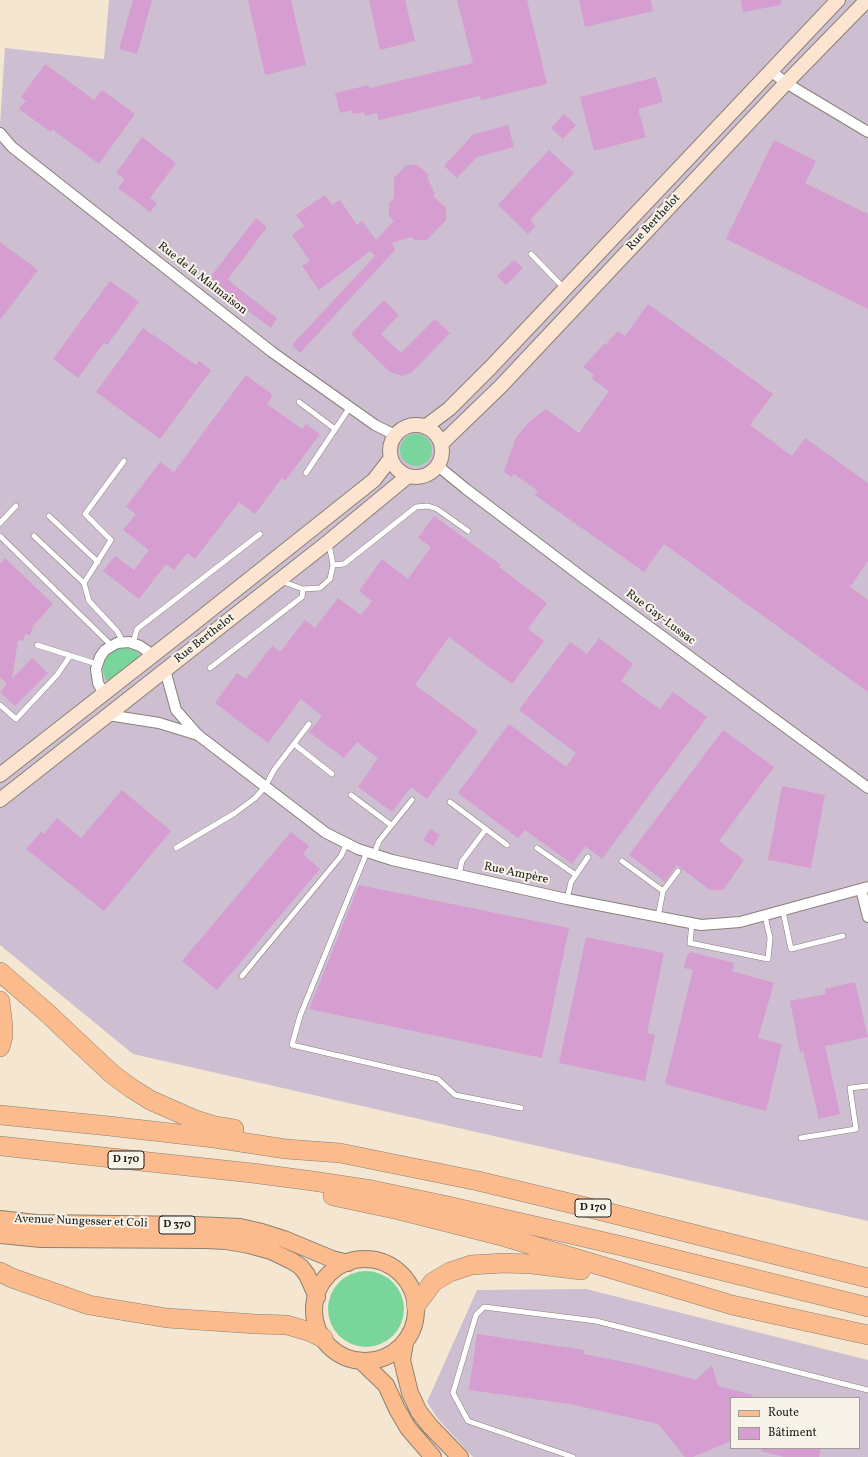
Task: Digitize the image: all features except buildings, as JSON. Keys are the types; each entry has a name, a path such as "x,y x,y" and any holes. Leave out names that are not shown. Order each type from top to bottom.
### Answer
{"highway":[{"path":"0,972 45,1010 112,1074 150,1100 192,1119 215,1126 321,1144 340,1153"},
{"path":"0,1001 3,1027 3,1036 0,1047"},
{"name":"D 170","path":"0,1115 214,1138 286,1149 340,1153 478,1181 868,1278"},
{"name":"D 170","path":"0,1146 252,1173 372,1190 622,1246 868,1308"},
{"path":"252,1173 263,1182 399,1210 498,1235 732,1304 868,1335"},
{"path":"416,1305 433,1282 450,1272 471,1265 504,1263 574,1268 623,1279 668,1286"},
{"path":"0,1272 12,1278 89,1305 167,1318 287,1325 311,1332 323,1338"},
{"path":"844,1272 868,1274"}],"main road":[{"name":"Rue Berthelot","path":"425,427 449,409 491,367 564,288 838,0"},
{"name":"Rue Berthelot","path":"441,444 501,386 786,83 867,0"},
{"path":"418,425 425,427 436,435 441,444 442,454 438,466 428,475 422,477 408,476 397,470 391,458 391,444 395,435 404,428 411,426 418,425"},
{"name":"Rue Berthelot","path":"0,775 374,480 391,458"},
{"name":"Rue Berthelot","path":"0,800 280,581 408,476"},
{"name":"Avenue Nungesser et Coli","path":"0,1219 36,1223 240,1227 284,1239 332,1259 348,1263"},
{"name":"Avenue Nungesser et Coli","path":"0,1235 41,1239 206,1240 226,1241 249,1245 272,1251 292,1260 301,1267 307,1275 317,1297"},
{"path":"405,1343 394,1352 382,1358 361,1361 339,1354 327,1344 323,1338 319,1331 315,1316 317,1297 322,1284 331,1274 348,1263 367,1260 380,1262 391,1267 398,1271 408,1283 412,1290 416,1305 414,1325 405,1343 402,1360 410,1393 419,1412 430,1426 460,1457"},
{"path":"361,1361 386,1385 408,1428 433,1457"}],"street":[{"path":"771,71 786,83 868,132"},
{"name":"Rue de la Malmaison","path":"0,133 12,147 272,352 375,425 395,435"},
{"name":"Rue Gay-Lussac","path":"438,466 586,580 868,788"},
{"path":"104,694 98,683 96,669 97,664 105,650 112,646 128,642 153,655"},
{"name":"Rue Ampère","path":"165,670 176,710 198,735 326,832 371,853 392,860 459,875 700,925 740,922 865,888 868,917"},
{"name":"Rue Ampère","path":"108,715 159,723 198,735"}],"lane":[{"path":"531,254 564,288"},
{"path":"299,402 335,429"},
{"path":"306,473 350,408"},
{"path":"84,583 111,540 85,514 124,461"},
{"path":"0,523 16,506"},
{"path":"333,565 344,564 416,507 428,506 438,509 468,531"},
{"path":"49,516 98,562"},
{"path":"34,536 84,583 90,601 128,642 137,629 260,534"},
{"path":"0,536 112,646"},
{"path":"280,581 303,590 320,588 330,579 333,565 328,542"},
{"path":"210,668 302,597 303,590"},
{"path":"36,645 97,664"},
{"path":"0,706 16,719 57,674 70,656"},
{"path":"176,848 235,813 256,798 265,787 274,770 309,724"},
{"path":"294,744 332,774"},
{"path":"351,795 392,825"},
{"path":"412,800 371,853 300,1016 292,1045 438,1079 455,1095 521,1108"},
{"path":"450,802 507,845"},
{"path":"459,875 462,861 486,829"},
{"path":"242,976 341,856 347,843"},
{"path":"537,848 576,875"},
{"path":"567,898 571,882 588,857"},
{"path":"622,861 663,891"},
{"path":"658,917 663,891 678,871"},
{"path":"783,911 791,949 843,936"},
{"path":"692,923 690,943 768,959 770,938 765,916"},
{"path":"801,1138 856,1129 850,1088 868,1086"},
{"path":"573,1457 468,1421 453,1393 476,1315 484,1307 596,1321 867,1390"}],"shaded area":[{"path":"109,0 868,0 868,1221 133,1054 0,945 0,125 5,48 104,59"},
{"path":"586,1289 868,1360 868,1457 473,1457 438,1419 427,1402 477,1290"}],"green space":[{"path":"413,434 419,434 429,441 432,450 431,456 425,463 419,466 413,466 403,459 400,453 400,447 407,437"},
{"path":"121,648 136,651 139,654 138,658 110,680 106,680 103,670 105,659 112,652"},
{"path":"366,1271 380,1274 393,1282 401,1295 404,1309 401,1323 393,1336 380,1344 366,1347 352,1344 339,1336 331,1323 328,1309 331,1295 339,1282 352,1274"}]}
